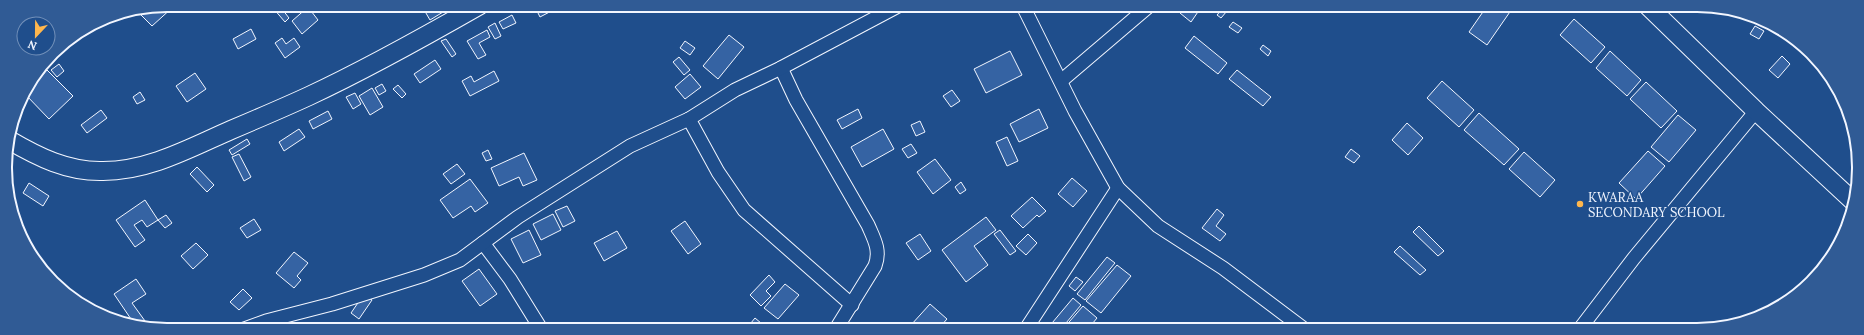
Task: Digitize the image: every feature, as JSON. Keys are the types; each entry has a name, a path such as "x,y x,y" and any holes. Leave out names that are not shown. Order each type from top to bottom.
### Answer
{"street":[{"path":"14,143 35,155 81,170 102,171 133,169 167,159 309,96 465,12"},
{"path":"260,323 332,304 424,275 460,260 518,217 630,146 689,119 735,90 781,68 887,12"},
{"path":"1026,12 1098,153 1118,188 1158,226 1223,268 1296,323"},
{"path":"1062,81 1143,12"},
{"path":"1654,12 1756,111 1849,197"},
{"path":"781,68 796,100 868,225 877,245 877,260 875,266 840,323"},
{"path":"1583,323 1634,258 1756,111"},
{"path":"689,119 722,179 744,210 852,305"},
{"path":"1030,323 1118,188"},
{"path":"484,242 537,323"}],"building":[{"path":"167,12 152,26 140,14"},
{"path":"276,12 284,12 289,18 285,22"},
{"path":"302,12 312,12 318,20 302,34 292,21"},
{"path":"425,12 443,12 430,20"},
{"path":"538,12 550,12 540,17"},
{"path":"1181,12 1198,12 1191,22 1180,13"},
{"path":"1220,12 1226,12 1221,18 1217,15"},
{"path":"1483,12 1510,12 1487,45 1469,32"},
{"path":"512,15 516,23 503,29 499,22"},
{"path":"1574,19 1605,47 1591,63 1560,35"},
{"path":"1233,22 1242,28 1238,33 1229,27"},
{"path":"495,23 501,36 495,39 488,27"},
{"path":"1755,26 1764,31 1759,39 1750,34"},
{"path":"251,29 256,39 238,49 233,39"},
{"path":"487,30 490,37 479,43 486,55 478,59 467,41"},
{"path":"729,35 744,47 718,79 703,66"},
{"path":"1194,36 1227,63 1218,74 1185,48"},
{"path":"282,38 286,44 294,38 300,47 285,58 275,43"},
{"path":"446,39 456,54 452,57 441,41"},
{"path":"685,41 695,48 690,55 680,48"},
{"path":"1263,45 1271,51 1268,56 1260,49"},
{"path":"1010,51 1022,75 986,93 974,69"},
{"path":"1610,51 1641,80 1627,96 1596,68"},
{"path":"1782,56 1790,64 1778,78 1769,70"},
{"path":"679,57 690,70 684,75 673,62"},
{"path":"435,60 441,69 420,83 414,74"},
{"path":"59,64 64,71 57,77 51,70"},
{"path":"47,70 73,96 49,119 29,98"},
{"path":"1237,70 1271,97 1263,106 1229,79"},
{"path":"494,71 499,81 470,96 462,81 471,76 474,82"},
{"path":"195,73 206,89 187,102 176,86"},
{"path":"690,74 701,87 685,99 675,87"},
{"path":"1442,81 1474,110 1459,127 1427,98"},
{"path":"1646,82 1677,111 1661,128 1630,99"},
{"path":"382,84 386,91 379,95 375,88"},
{"path":"398,85 406,94 402,98 393,89"},
{"path":"372,88 383,107 370,115 359,96"},
{"path":"952,90 960,101 951,107 943,96"},
{"path":"140,92 145,100 137,104 133,97"},
{"path":"355,93 361,104 353,109 346,97"},
{"path":"858,109 862,118 842,129 837,120"},
{"path":"1039,109 1048,128 1019,142 1010,124"},
{"path":"101,110 107,118 87,133 81,125"},
{"path":"328,111 332,119 313,129 309,121"},
{"path":"1479,113 1519,149 1504,165 1464,130"},
{"path":"1678,115 1696,130 1669,162 1651,147"},
{"path":"920,121 925,132 916,136 911,125"},
{"path":"1407,123 1423,138 1408,155 1392,140"},
{"path":"299,129 305,137 284,151 279,142"},
{"path":"883,129 894,149 862,167 851,147"},
{"path":"1007,137 1018,161 1007,166 996,142"},
{"path":"247,139 250,144 232,155 229,150"},
{"path":"911,144 917,153 908,158 902,149"},
{"path":"1351,149 1360,156 1354,163 1345,157"},
{"path":"488,150 492,159 486,161 482,153"},
{"path":"1648,151 1665,166 1636,199 1619,183"},
{"path":"1524,152 1555,180 1540,197 1509,169"},
{"path":"524,153 537,180 523,186 519,177 499,186 491,168"},
{"path":"239,154 251,177 244,181 232,157"},
{"path":"935,159 951,180 933,194 917,172"},
{"path":"457,164 465,174 451,184 443,174"},
{"path":"197,167 214,185 207,192 190,174"},
{"path":"1072,178 1087,191 1073,207 1058,194"},
{"path":"470,179 488,203 475,212 471,206 453,218 440,200"},
{"path":"961,182 966,190 960,194 955,187"},
{"path":"29,183 49,196 43,206 23,193"},
{"path":"1032,197 1046,211 1039,217 1037,215 1023,228 1011,216"},
{"path":"145,200 158,220 147,227 142,220 134,225 145,240 135,247 116,220"},
{"path":"567,206 575,221 563,227 555,211"},
{"path":"1217,209 1224,215 1216,226 1226,234 1220,241 1202,228"},
{"path":"553,214 561,230 541,240 533,224"},
{"path":"166,215 172,223 165,228 158,220"},
{"path":"986,217 996,230 974,246 988,265 966,282 942,250"},
{"path":"254,219 261,230 247,238 240,228"},
{"path":"685,221 701,244 688,254 671,231"},
{"path":"1419,226 1444,251 1438,256 1413,232"},
{"path":"529,230 541,255 523,263 511,239"},
{"path":"1000,230 1016,251 1010,255 994,234"},
{"path":"617,231 627,248 604,261 594,243"},
{"path":"920,234 931,251 918,260 906,243"},
{"path":"1028,234 1037,243 1026,255 1016,246"},
{"path":"196,243 208,255 193,269 181,256"},
{"path":"1400,246 1426,270 1420,275 1394,252"},
{"path":"294,252 308,263 297,276 301,280 294,288 276,273"},
{"path":"1107,257 1115,263 1085,300 1077,294"},
{"path":"1117,265 1131,276 1101,313 1086,301"},
{"path":"479,269 497,294 480,306 462,281"},
{"path":"769,275 775,282 766,291 771,296 761,306 750,295"},
{"path":"1076,277 1083,282 1075,291 1069,286"},
{"path":"136,279 146,294 132,303 145,321 131,319 114,294"},
{"path":"785,284 799,295 778,319 764,308"},
{"path":"243,289 252,298 239,310 230,302"},
{"path":"364,294 372,300 359,319 351,313"},
{"path":"1073,298 1081,305 1066,323 1052,323"},
{"path":"930,304 947,319 944,323 913,323"},
{"path":"1083,306 1097,318 1093,323 1068,323"},
{"path":"755,318 761,323 751,323"}],"place":[{"name":"KWARAA SECONDARY SCHOOL","path":"1580,204"}]}
